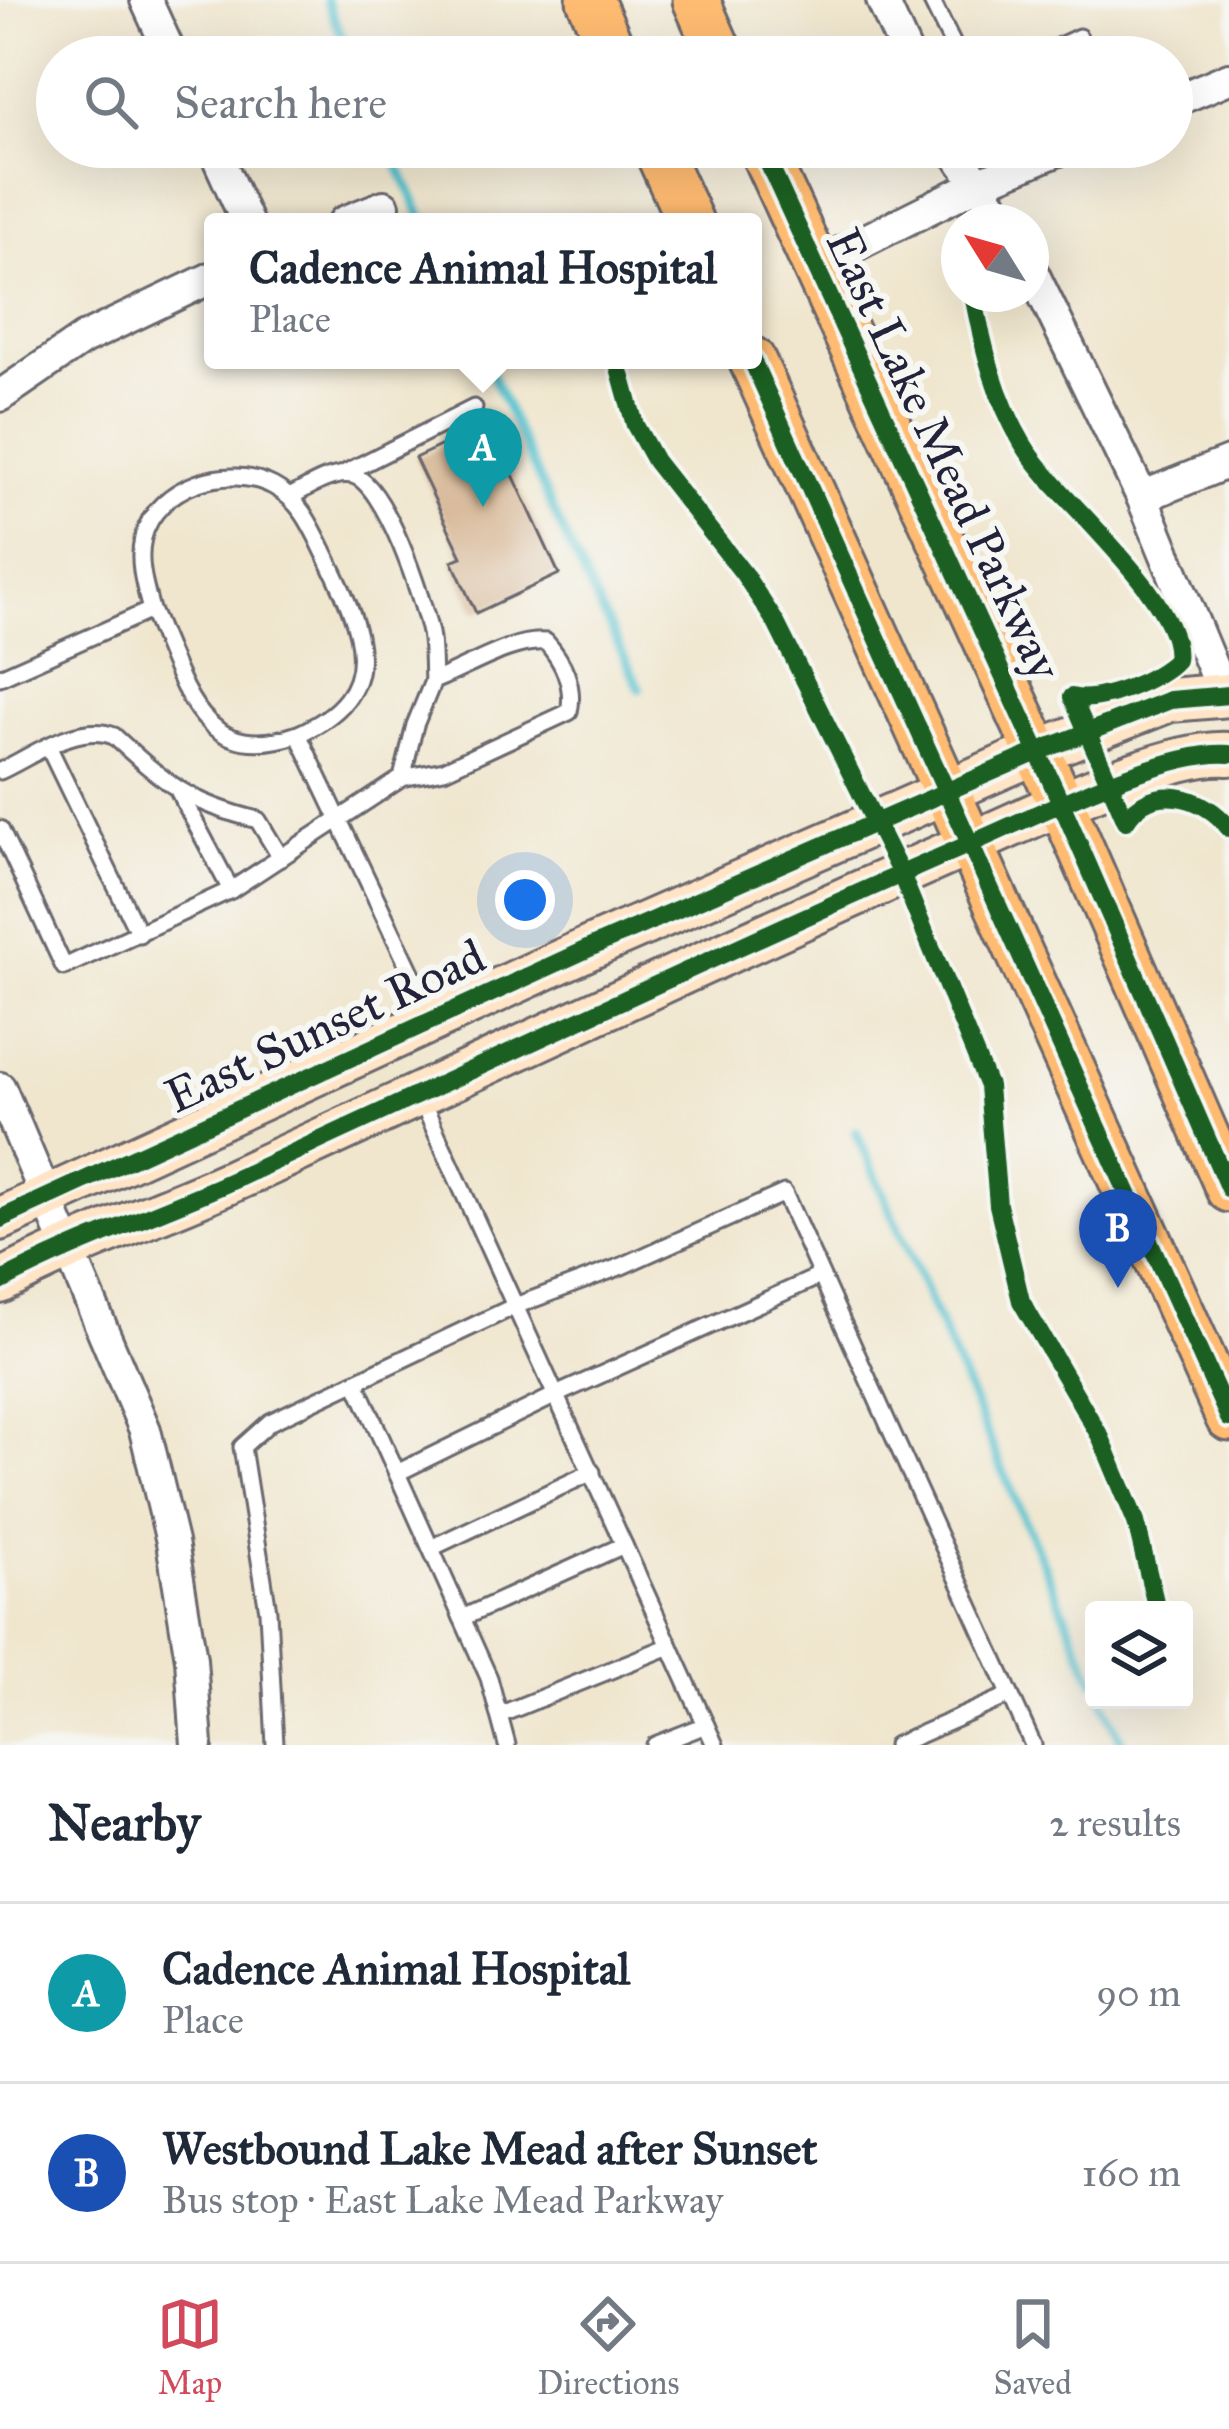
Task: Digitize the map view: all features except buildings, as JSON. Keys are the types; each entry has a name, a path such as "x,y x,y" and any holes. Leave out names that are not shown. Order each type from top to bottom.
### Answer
{"main road":[{"path":"590,0 606,36"},
{"path":"696,0 712,36"},
{"path":"666,168 686,213"},
{"name":"East Lake Mead Parkway","path":"770,168 1062,805 1229,1189"},
{"path":"756,369 1229,1418"},
{"name":"East Sunset Road","path":"0,1219 434,1019 1037,752 1170,700 1226,694"},
{"name":"East Sunset Road","path":"0,1282 971,844 1173,763 1229,754"}],"street":[{"path":"146,0 162,36"},
{"path":"882,0 898,36"},
{"path":"1193,93 1229,78"},
{"path":"223,168 243,213"},
{"path":"967,168 992,204"},
{"path":"814,266 1016,168"},
{"path":"366,213 384,206"},
{"path":"0,396 83,339 204,281"},
{"path":"1049,306 1142,497 1226,694"},
{"path":"1142,497 1229,462"},
{"path":"0,1088 146,1430 172,1542 191,1658 197,1745"}],"lane":[{"path":"931,0 949,36"},
{"path":"290,497 474,409"},
{"path":"236,474 290,497 305,513 353,613 363,661 344,704 323,723 252,744 232,740 196,710 151,610 141,569 143,536 169,500 192,486 236,474"},
{"path":"342,474 358,476 372,487 407,561 430,635 434,681 415,725 401,778"},
{"path":"0,677 151,610"},
{"path":"0,829 64,967 231,890 401,778 444,770 569,712 569,682 546,642 515,644 434,681"},
{"path":"0,771 81,732 104,732 178,791 258,820 281,858"},
{"path":"298,734 434,1019"},
{"path":"50,748 139,934"},
{"path":"178,791 231,890"},
{"path":"418,1092 715,1745"},
{"path":"275,1745 268,1611 242,1447 270,1422 515,1306 622,1266 784,1192 1033,1745"},
{"path":"397,1473 558,1394 820,1276"},
{"path":"356,1382 490,1678 507,1745"},
{"path":"430,1548 592,1472"},
{"path":"462,1618 624,1545"},
{"path":"499,1715 670,1646"},
{"path":"896,1745 1010,1695"},
{"path":"655,1745 706,1726"}],"waterway":[{"path":"326,0 342,36"},
{"path":"400,168 420,213"},
{"path":"489,369 640,689"},
{"path":"856,1131 1085,1660"},
{"path":"1107,1709 1123,1745"}],"cycle path":[{"path":"771,168 1062,805 1229,1189"},
{"path":"977,312 991,371 1023,444 1140,580 1173,636 1176,660 1156,675 1111,694 1072,697 1126,821 1149,801 1177,797 1206,807 1229,828"},
{"path":"619,369 635,425 655,461 744,574 776,623 901,874 988,1086 998,1205 1021,1301 1101,1438 1136,1522 1155,1601"},
{"path":"756,369 1229,1418"},
{"path":"0,1219 596,945 1037,752 1170,700 1229,695"},
{"path":"0,1282 1064,802 1171,762 1229,754"}],"place":[{"name":"Cadence Animal Hospital","path":"483,507"},
{"name":"Westbound Lake Mead after Sunset","path":"1118,1288"}]}
